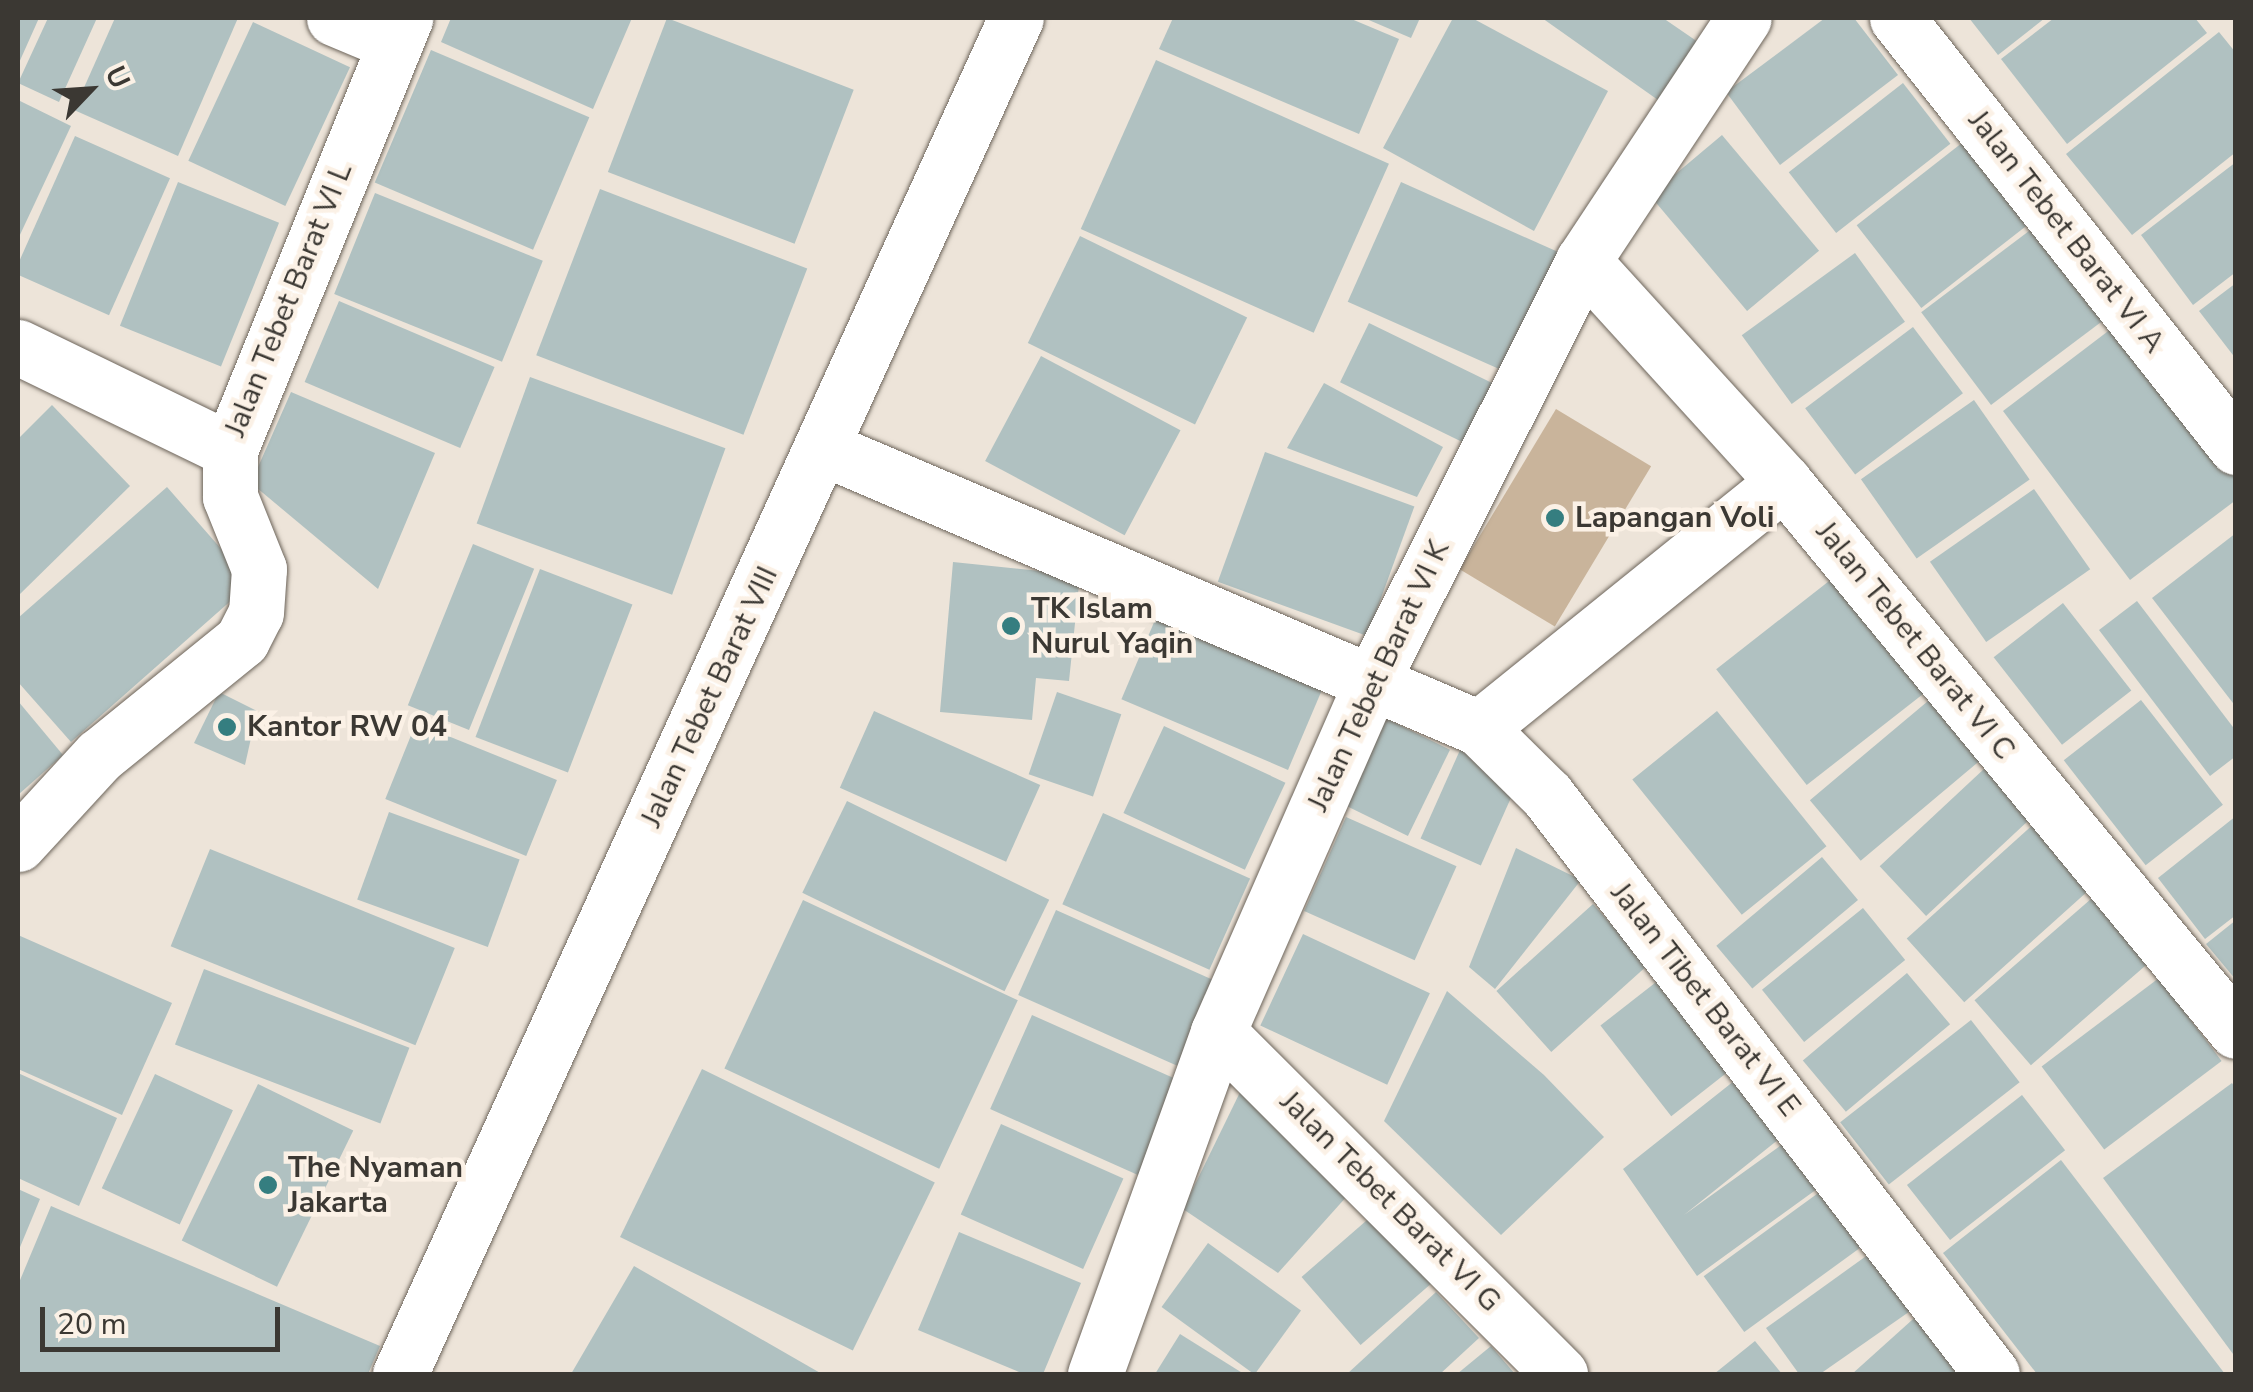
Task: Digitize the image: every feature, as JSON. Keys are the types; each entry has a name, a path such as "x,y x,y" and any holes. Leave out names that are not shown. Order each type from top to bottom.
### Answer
{"street":[{"path":"334,18 398,30"},
{"name":"Jalan Tebet Barat VIII","path":"400,1374 1016,18"},
{"name":"Jalan Tebet Barat VI K","path":"1095,1374 1218,1032 1373,678 1583,261 1744,18"},
{"name":"Jalan Tebet Barat VI A","path":"1897,18 2236,447"},
{"name":"Jalan Tebet Barat VI L","path":"18,844 99,756 242,640 256,613 259,570 230,497 230,450 398,30"},
{"name":"Jalan Tebet Barat VI C","path":"1583,261 1784,482 2236,1032"},
{"path":"18,347 230,450"},
{"name":"Jalan Tibet Barat VI E","path":"823,448 1373,678 1479,728 1547,795 1992,1374"},
{"path":"1479,728 1784,482"},
{"name":"Jalan Tebet Barat VI G","path":"1218,1032 1560,1374"}],"shaded area":[{"name":"Lapangan Voli","path":"1556,409 1651,466 1555,626 1460,569"}],"building":[{"path":"18,18 39,18 18,65"},
{"path":"48,18 97,18 59,102 18,83"},
{"path":"115,18 238,18 178,156 74,110"},
{"path":"451,18 632,18 593,109 441,42"},
{"path":"667,18 854,90 795,244 608,172"},
{"path":"1173,18 1349,18 1399,39 1359,134 1159,49"},
{"path":"1364,18 1420,18 1411,38"},
{"path":"1453,18 1472,18 1608,91 1534,231 1383,148"},
{"path":"1542,18 1663,18 1698,42 1658,100"},
{"path":"1825,18 1854,18 1898,75 1780,165 1726,92"},
{"path":"1969,18 2045,18 1998,55"},
{"path":"2054,18 2195,18 2207,33 2067,144 2001,59"},
{"path":"253,22 350,67 285,206 188,161"},
{"path":"2219,32 2236,53 2236,152 2132,235 2066,154"},
{"path":"431,50 589,117 533,250 375,183"},
{"path":"1156,60 1389,164 1314,333 1081,229"},
{"path":"1903,83 1950,144 1836,233 1789,172"},
{"path":"18,100 71,126 18,239"},
{"path":"1722,135 1819,251 1747,311 1650,195"},
{"path":"75,136 170,178 109,315 18,275 18,264"},
{"path":"1967,139 2032,222 1921,308 1857,225"},
{"path":"2236,162 2236,272 2193,305 2141,235"},
{"path":"178,182 279,223 221,367 120,326"},
{"path":"1401,182 1568,256 1515,376 1348,302"},
{"path":"600,189 807,269 743,435 536,355"},
{"path":"375,193 543,261 502,362 334,294"},
{"path":"2037,225 2107,318 1991,405 1921,312"},
{"path":"1080,236 1247,318 1195,424 1028,343"},
{"path":"1855,253 1905,322 1792,404 1742,335"},
{"path":"2236,283 2236,359 2199,311"},
{"path":"339,301 495,367 460,448 305,382"},
{"path":"2128,316 2236,458 2236,500 2130,580 2003,411"},
{"path":"1369,323 1507,390 1478,449 1340,382"},
{"path":"1913,327 1963,393 1855,475 1805,408"},
{"path":"1041,356 1181,430 1125,535 985,461"},
{"path":"530,377 725,448 672,595 477,524"},
{"path":"1324,383 1443,447 1417,497 1287,448"},
{"path":"291,392 435,453 378,589 251,483"},
{"path":"1974,400 2030,479 1917,559 1861,479"},
{"path":"52,405 130,486 18,596 18,439"},
{"path":"1265,452 1414,506 1367,636 1218,582"},
{"path":"167,487 251,583 71,742 18,682 18,618"},
{"path":"2034,489 2090,569 1986,642 1930,562"},
{"path":"2236,533 2236,707 2152,598"},
{"path":"473,544 534,569 469,730 408,705"},
{"name":"TK Islam Nurul Yaqin","path":"953,562 1080,575 1069,681 1036,678 1032,720 940,712"},
{"path":"1847,567 1938,683 1807,785 1716,669"},
{"path":"540,569 632,604 568,773 475,737"},
{"path":"2137,601 2236,731 2236,756 2210,776 2099,630"},
{"path":"2063,603 2131,690 2062,745 1994,657"},
{"path":"1155,620 1322,691 1288,770 1121,699"},
{"name":"Kantor RW 04","path":"219,692 257,711 245,765 194,743"},
{"path":"1057,692 1121,714 1093,796 1029,774"},
{"path":"1934,696 1985,757 1861,861 1810,800"},
{"path":"2141,700 2223,805 2146,865 2064,760"},
{"path":"18,701 63,755 18,795"},
{"path":"874,711 1040,785 1006,862 840,788"},
{"path":"1717,711 1827,846 1742,915 1632,780"},
{"path":"1379,715 1450,750 1408,836 1337,801"},
{"path":"416,723 557,780 526,856 385,799"},
{"path":"1164,726 1285,783 1245,870 1123,813"},
{"path":"1460,750 1520,777 1481,865 1421,839"},
{"path":"1985,768 2031,818 1926,916 1880,866"},
{"path":"847,801 1049,900 1005,991 802,893"},
{"path":"389,812 520,860 488,947 357,899"},
{"path":"1103,813 1250,878 1209,970 1062,904"},
{"path":"2236,816 2236,915 2205,939 2158,878"},
{"path":"1346,817 1457,866 1415,960 1304,911"},
{"path":"2036,822 2094,886 1964,1002 1907,938"},
{"path":"1516,848 1581,880 1495,989 1469,967"},
{"path":"210,849 455,948 415,1045 171,946"},
{"path":"1822,857 1858,900 1752,989 1716,946"},
{"path":"2099,892 2155,957 2031,1065 1974,1000"},
{"path":"803,900 1018,1000 939,1169 724,1069"},
{"path":"1593,904 1648,965 1551,1052 1496,991"},
{"path":"1863,908 1905,960 1804,1042 1762,990"},
{"path":"1056,910 1215,981 1177,1066 1018,995"},
{"path":"2236,920 2236,980 2206,944"},
{"path":"1303,934 1430,993 1387,1085 1260,1026"},
{"path":"18,935 172,1003 122,1115 18,1069"},
{"path":"204,969 409,1048 380,1123 175,1045"},
{"path":"1669,972 1740,1063 1671,1116 1600,1026"},
{"path":"1907,973 1950,1024 1846,1112 1803,1060"},
{"path":"2159,978 2222,1061 2104,1150 2042,1066"},
{"path":"1447,991 1544,1075 1604,1137 1501,1235 1384,1121"},
{"path":"1032,1015 1181,1081 1139,1175 990,1109"},
{"path":"1971,1020 2020,1082 1889,1184 1840,1122"},
{"path":"702,1069 935,1183 853,1351 620,1237"},
{"path":"18,1073 117,1118 79,1206 18,1178"},
{"name":"The Nyaman Jakarta","path":"155,1074 233,1110 180,1225 102,1188"},
{"path":"1734,1081 1779,1139 1684,1215 1784,1143 1817,1189 1697,1276 1623,1169"},
{"path":"1245,1082 1357,1185 1278,1273 1183,1209"},
{"path":"2232,1083 2236,1089 2236,1358 2103,1178"},
{"name":"The Nyaman Jakarta","path":"258,1084 353,1130 277,1287 182,1240"},
{"path":"2022,1095 2065,1150 1950,1240 1907,1185"},
{"path":"1001,1124 1123,1179 1083,1269 961,1214"},
{"path":"2061,1160 2225,1374 2037,1374 1943,1253"},
{"path":"18,1189 40,1199 18,1252"},
{"path":"1821,1191 1862,1247 1744,1332 1704,1276"},
{"path":"51,1206 380,1346 368,1374 18,1374 18,1285"},
{"path":"1374,1214 1433,1282 1361,1345 1302,1277"},
{"path":"959,1232 1081,1283 1043,1374 1024,1374 918,1330"},
{"path":"1208,1243 1301,1311 1254,1374 1162,1307"},
{"path":"1876,1249 1916,1307 1820,1374 1799,1374 1766,1328"},
{"path":"634,1266 822,1374 571,1374"},
{"path":"1436,1292 1479,1338 1440,1374 1347,1374"},
{"path":"1922,1311 1979,1374 1852,1374"},
{"path":"1180,1334 1244,1374 1155,1374"},
{"path":"1755,1341 1782,1374 1714,1374"},
{"path":"1491,1346 1515,1374 1457,1374"}],"place":[{"name":"Lapangan Voli","path":"1555,518"},
{"name":"TK Islam Nurul Yaqin","path":"1011,626"},
{"name":"Kantor RW 04","path":"227,727"},
{"name":"The Nyaman Jakarta","path":"268,1185"}]}
